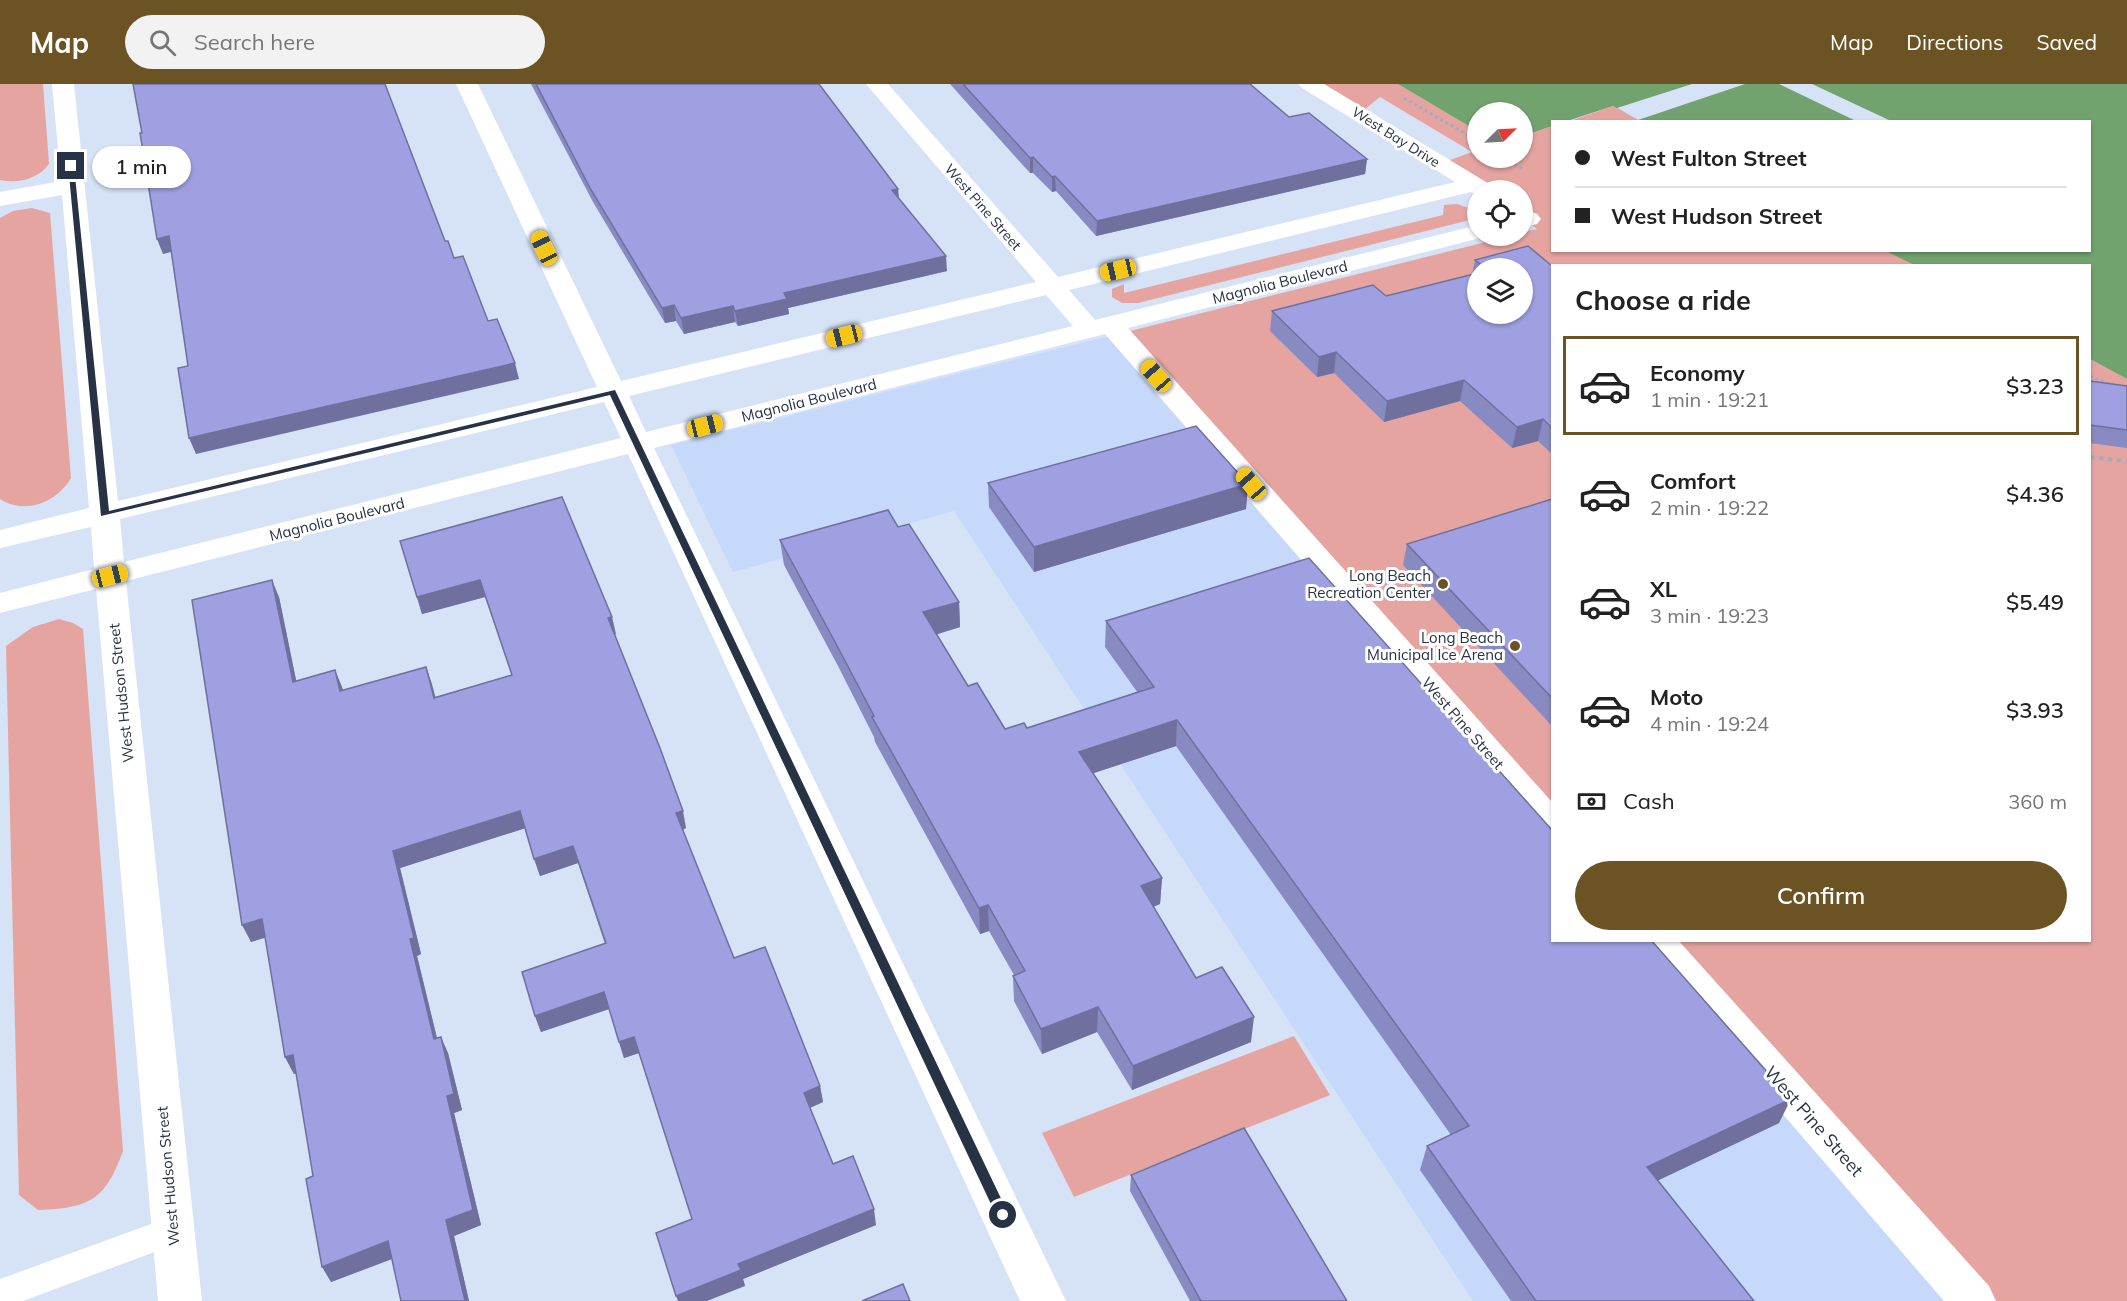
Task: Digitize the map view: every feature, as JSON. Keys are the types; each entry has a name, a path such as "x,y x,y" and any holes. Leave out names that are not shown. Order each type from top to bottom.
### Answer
{"street":[{"name":"West Hudson Street","path":"63,84 180,1301"},
{"path":"467,84 1043,1301"},
{"name":"West Pine Street","path":"877,84 1052,286 1100,327 1551,824"},
{"name":"West Bay Drive","path":"1309,84 1467,181"},
{"path":"0,199 73,186"},
{"path":"0,539 1052,286 1467,191"},
{"name":"Magnolia Boulevard","path":"0,603 1467,235"},
{"name":"West Pine Street","path":"1657,942 1973,1301"}],"lane":[{"path":"0,1294 173,1231"}],"path":[{"path":"1400,96 1467,135"},
{"path":"2091,376 2118,387"},
{"path":"2091,457 2127,461"}],"shaded area":[{"path":"0,84 43,84 49,164 39,173 27,179 0,180"},
{"name":"Long Beach Recreation Center","path":"1322,84 1398,84 1467,125 1467,149 1380,97 1364,110"},
{"path":"1398,84 2127,84 2127,379 2091,360 2091,264 1912,264 1888,252 2091,252 2091,120 1638,120 1613,106 1570,120 1551,120 1551,126 1533,133 1533,102 1467,102 1467,125"},
{"path":"1613,106 1640,120 1573,120"},
{"name":"Long Beach Recreation Center","path":"1551,126 1551,252 1890,252 1912,264 1551,264 1551,832 1114,335 1470,246 1533,246 1533,230 1537,229 1533,226 1533,180 1467,180 1467,184 1434,166 1467,154 1467,168 1533,168 1533,133"},
{"path":"1457,204 1467,208 1467,220 1138,303 1122,303 1112,297 1112,289 1124,284 1124,293 1443,215 1444,205"},
{"path":"32,208 50,213 71,478 65,487 49,500 39,504 20,506 0,499 0,218 13,211"},
{"path":"1114,335 1551,832 1551,942 1648,942 1964,1301 1473,1301 954,511 733,572 671,445"},
{"path":"2091,360 2127,379 2127,1301 1964,1301 1648,942 2091,942"},
{"path":"59,619 83,629 123,1151 109,1181 93,1198 71,1207 38,1210 19,1195 6,646 33,627"},
{"path":"1294,1036 1330,1095 1074,1197 1042,1133"}],"pier":[{"path":"1692,84 1745,84 1638,120 1617,108"},
{"path":"1779,84 1812,84 1889,120 1854,120"}],"building":[{"path":"133,84 385,84 445,241 448,241 454,258 463,256 488,321 497,319 515,363 189,438 178,368 188,366 169,236 157,239"},
{"path":"536,84 819,84 898,189 892,190 946,256 784,293 787,299 735,311 733,306 681,318 674,305 662,308 590,188"},
{"path":"963,84 1250,84 1289,117 1309,113 1367,159 1097,221 1055,176 1052,177 1033,157 1030,158"},
{"path":"1528,246 1551,265 1551,427 1543,419 1517,427 1464,380 1387,401 1336,352 1319,357 1272,311 1373,285 1386,296 1467,276 1467,324 1533,324 1533,258 1483,258"},
{"path":"2091,381 2127,386 2127,430 2091,425"},
{"path":"1196,426 1248,484 1034,547 988,483"},
{"path":"562,497 612,617 608,618 683,811 676,813 734,958 765,947 820,1086 804,1093 833,1164 853,1156 874,1209 738,1264 741,1270 676,1296 656,1233 692,1219 634,1037 619,1042 604,992 535,1016 522,972 606,943 573,846 534,859 520,811 393,851 414,938 410,939 434,1039 441,1037 454,1094 447,1096 473,1210 446,1220 465,1301 401,1301 388,1241 322,1267 306,1179 313,1176 293,1055 285,1057 262,919 242,925 192,600 272,580 293,682 335,670 340,691 426,667 434,698 512,675 480,580 417,597 400,541"},
{"name":"Long Beach Municipal Ice Arena","path":"1551,499 1551,697 1407,544"},
{"path":"888,510 898,527 909,524 959,602 923,612 968,686 977,683 1005,729 1024,723 1027,728 1154,687 1106,621 1309,558 1551,829 1551,942 1653,942 1791,1099 1647,1167 1754,1301 1536,1301 1427,1146 1469,1126 1177,720 1079,752 1162,878 1141,886 1196,978 1222,967 1254,1017 1133,1066 1098,1007 1041,1029 1013,976 1025,971 988,905 979,908 872,717 874,716 780,540"},
{"path":"1244,1128 1347,1301 1201,1301 1131,1175"},
{"path":"903,1284 910,1301 862,1301"}],"place":[{"name":"Long Beach Recreation Center","path":"1443,584"},
{"name":"Long Beach Municipal Ice Arena","path":"1515,646"}],"route":[{"path":"71,166 105,514 613,392 1003,1215"}]}
